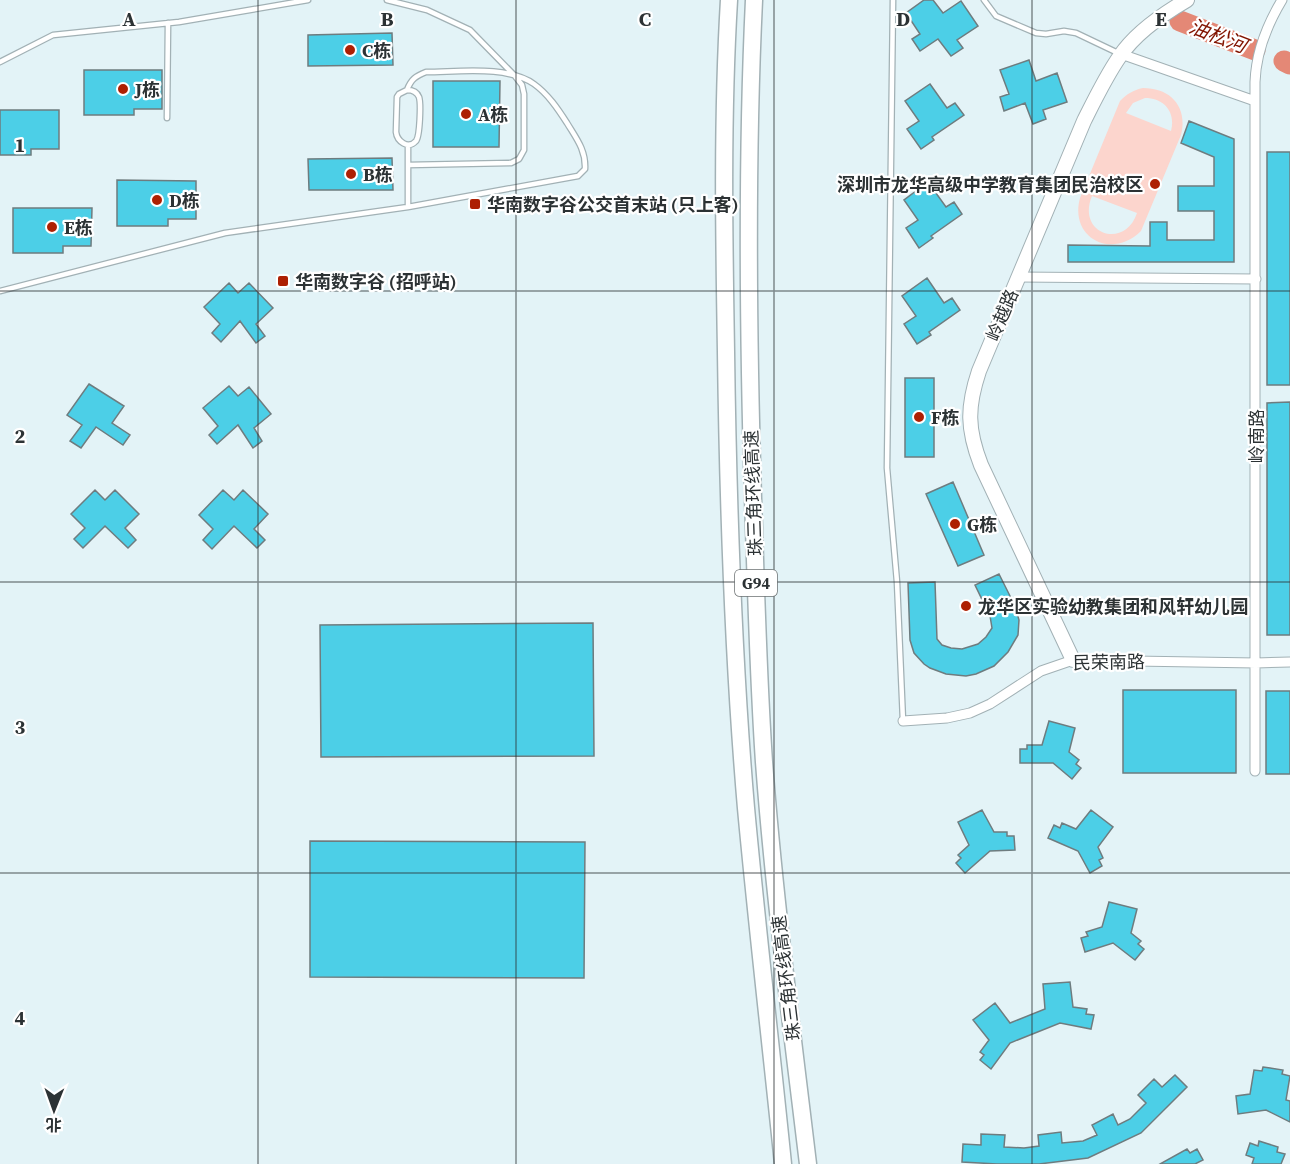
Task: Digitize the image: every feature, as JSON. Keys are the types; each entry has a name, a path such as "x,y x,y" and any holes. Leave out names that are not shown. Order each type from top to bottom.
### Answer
{"highway":[{"name":"珠三角环线高速","path":"729,0 726,54 724,262 727,441 734,619 746,807 783,1164"},
{"name":"珠三角环线高速","path":"754,0 749,204 749,387 764,761 779,924 808,1164"},
{"path":"801,1110 813,1164"}],"street":[{"name":"岭越路","path":"1073,660 974,447 970,428 973,389 1018,276 1098,92 1121,54 1147,28 1187,0"},
{"name":"岭南路","path":"1255,771 1256,71 1269,26 1281,0"},
{"path":"1121,54 1255,101"},
{"path":"1018,276 1256,279"},
{"name":"民荣南路","path":"903,721 947,718 970,713 990,704 1041,671 1073,660 1290,662"}],"lane":[{"path":"0,62 53,35 168,24 308,0"},
{"path":"387,0 427,10 470,30 515,76 522,85 524,93 524,150 519,159 511,163 408,165"},
{"path":"893,0 887,468 895,554 903,721"},
{"path":"984,0 996,16 1036,33 1064,31 1076,33 1121,54"},
{"path":"167,117 168,24"},
{"path":"0,291 225,233 408,207 578,176 585,169 585,157 579,143 560,113 533,83 492,71 426,72 410,81 407,90"},
{"path":"407,90 416,93 419,102 418,137 412,143 403,144 396,137 397,97 399,93 407,90"},
{"path":"408,144 408,207"}],"shaded area":[{"path":"1143,88 1162,91 1175,101 1182,116 1181,135 1141,231 1130,240 1118,244 1106,244 1087,234 1081,224 1078,212 1080,198 1120,101 1130,93","holes":["1145,98 1158,100 1167,107 1172,118 1171,131 1126,113 1133,103","1092,196 1137,213 1131,224 1123,231 1113,234 1104,233 1096,228 1091,220 1089,209"]}],"building":[{"path":"924,0 933,0 943,13 961,1 978,26 957,40 963,48 951,56 938,39 920,51 912,39 920,34 906,13"},
{"name":"C栋","path":"392,33 393,65 308,66 308,35"},
{"path":"1029,60 1036,81 1057,73 1067,102 1043,110 1046,119 1033,124 1025,103 1004,111 1000,97 1009,94 1000,70"},
{"name":"J栋","path":"84,70 162,70 162,109 134,109 134,115 84,115"},
{"name":"A栋","path":"433,81 500,81 499,147 433,147"},
{"path":"930,84 947,108 955,103 964,115 932,137 934,140 921,149 907,129 919,121 905,101"},
{"path":"0,110 59,110 59,149 31,149 31,155 0,155"},
{"path":"1189,121 1234,139 1234,262 1068,262 1068,245 1150,246 1150,222 1167,222 1167,240 1214,240 1214,211 1178,211 1178,186 1214,186 1214,157 1181,143"},
{"path":"1267,152 1290,152 1290,385 1267,385"},
{"name":"B栋","path":"392,158 393,190 309,190 308,159"},
{"name":"D栋","path":"117,180 196,181 196,219 168,219 168,226 117,226"},
{"path":"928,182 946,207 954,202 962,214 931,236 933,238 919,248 906,228 918,220 904,200"},
{"name":"E栋","path":"13,208 92,208 91,246 63,246 63,253 13,253"},
{"path":"927,278 944,303 952,298 960,310 929,332 931,335 917,344 904,324 916,316 902,296"},
{"path":"229,283 238,293 249,283 273,308 256,324 265,336 256,343 240,321 221,342 212,333 220,324 204,307"},
{"name":"F栋","path":"905,378 934,378 934,457 905,457"},
{"path":"89,384 124,406 112,423 130,435 123,445 96,427 81,448 70,441 82,425 67,415"},
{"path":"229,386 238,396 249,387 271,414 254,428 262,441 253,448 238,425 217,444 209,435 218,426 203,408"},
{"path":"1290,402 1290,635 1267,635 1267,403"},
{"name":"G栋","path":"953,482 984,555 958,566 926,494"},
{"path":"95,490 105,500 115,490 139,514 125,528 136,540 128,548 105,526 83,548 74,539 85,528 71,514"},
{"path":"223,490 234,500 243,490 268,514 254,529 265,540 257,548 234,526 212,549 203,540 213,529 199,515"},
{"path":"999,574 1015,606 1019,620 1018,635 1008,652 994,666 966,676 946,674 924,664 914,653 910,640 908,583 935,582 937,639 942,645 962,649 978,644 992,628 990,616 975,585"},
{"path":"593,623 594,756 321,757 320,625"},
{"path":"1123,690 1236,690 1236,773 1123,773"},
{"path":"1266,691 1290,691 1290,774 1266,774"},
{"path":"1049,721 1075,728 1069,752 1079,760 1076,764 1081,768 1072,779 1053,763 1020,763 1020,749 1027,749 1027,745 1042,745"},
{"path":"982,810 994,832 1007,832 1007,836 1014,836 1015,850 990,851 965,873 956,863 961,858 958,855 969,845 958,822"},
{"path":"1091,810 1113,827 1098,847 1103,858 1099,860 1102,866 1090,873 1078,851 1048,838 1054,825 1060,828 1062,823 1076,829"},
{"path":"310,841 585,842 584,978 310,977"},
{"path":"1109,902 1137,909 1131,933 1141,941 1138,944 1144,949 1135,960 1113,943 1085,952 1081,938 1088,936 1086,932 1102,927"},
{"path":"1070,982 1073,1007 1087,1009 1086,1014 1094,1015 1091,1029 1060,1023 1010,1043 991,1069 980,1060 984,1055 980,1052 989,1040 973,1020 995,1003 1010,1023 1045,1009 1043,984"},
{"path":"1263,1067 1283,1070 1282,1074 1290,1076 1286,1100 1290,1101 1290,1122 1266,1110 1238,1114 1236,1096 1250,1094 1254,1070 1262,1071"},
{"path":"1175,1075 1187,1087 1141,1133 1088,1158 1039,1164 962,1162 963,1144 981,1145 981,1134 1005,1135 1004,1147 1039,1146 1038,1135 1061,1132 1062,1143 1083,1141 1097,1135 1092,1125 1113,1114 1118,1125 1130,1119 1146,1103 1138,1095 1154,1079 1162,1087"},
{"path":"1259,1141 1278,1147 1277,1152 1285,1154 1281,1164 1252,1164 1254,1158 1246,1155 1250,1143 1258,1146"},
{"path":"1187,1149 1190,1153 1197,1149 1203,1160 1195,1164 1160,1164"}],"waterway":[{"name":"油松河","path":"1180,21 1255,50"},
{"name":"油松河","path":"1284,61 1290,64"}],"place":[{"name":"C栋","path":"350,50"},
{"name":"J栋","path":"123,89"},
{"name":"A栋","path":"466,114"},
{"name":"B栋","path":"351,174"},
{"name":"深圳市龙华高级中学教育集团民治校区","path":"1155,184"},
{"name":"D栋","path":"157,200"},
{"name":"华南数字谷公交首末站 (只上客)","path":"475,204"},
{"name":"E栋","path":"52,227"},
{"name":"华南数字谷 (招呼站)","path":"283,281"},
{"name":"F栋","path":"919,417"},
{"name":"G栋","path":"955,524"},
{"name":"龙华区实验幼教集团和风轩幼儿园","path":"966,606"}]}
